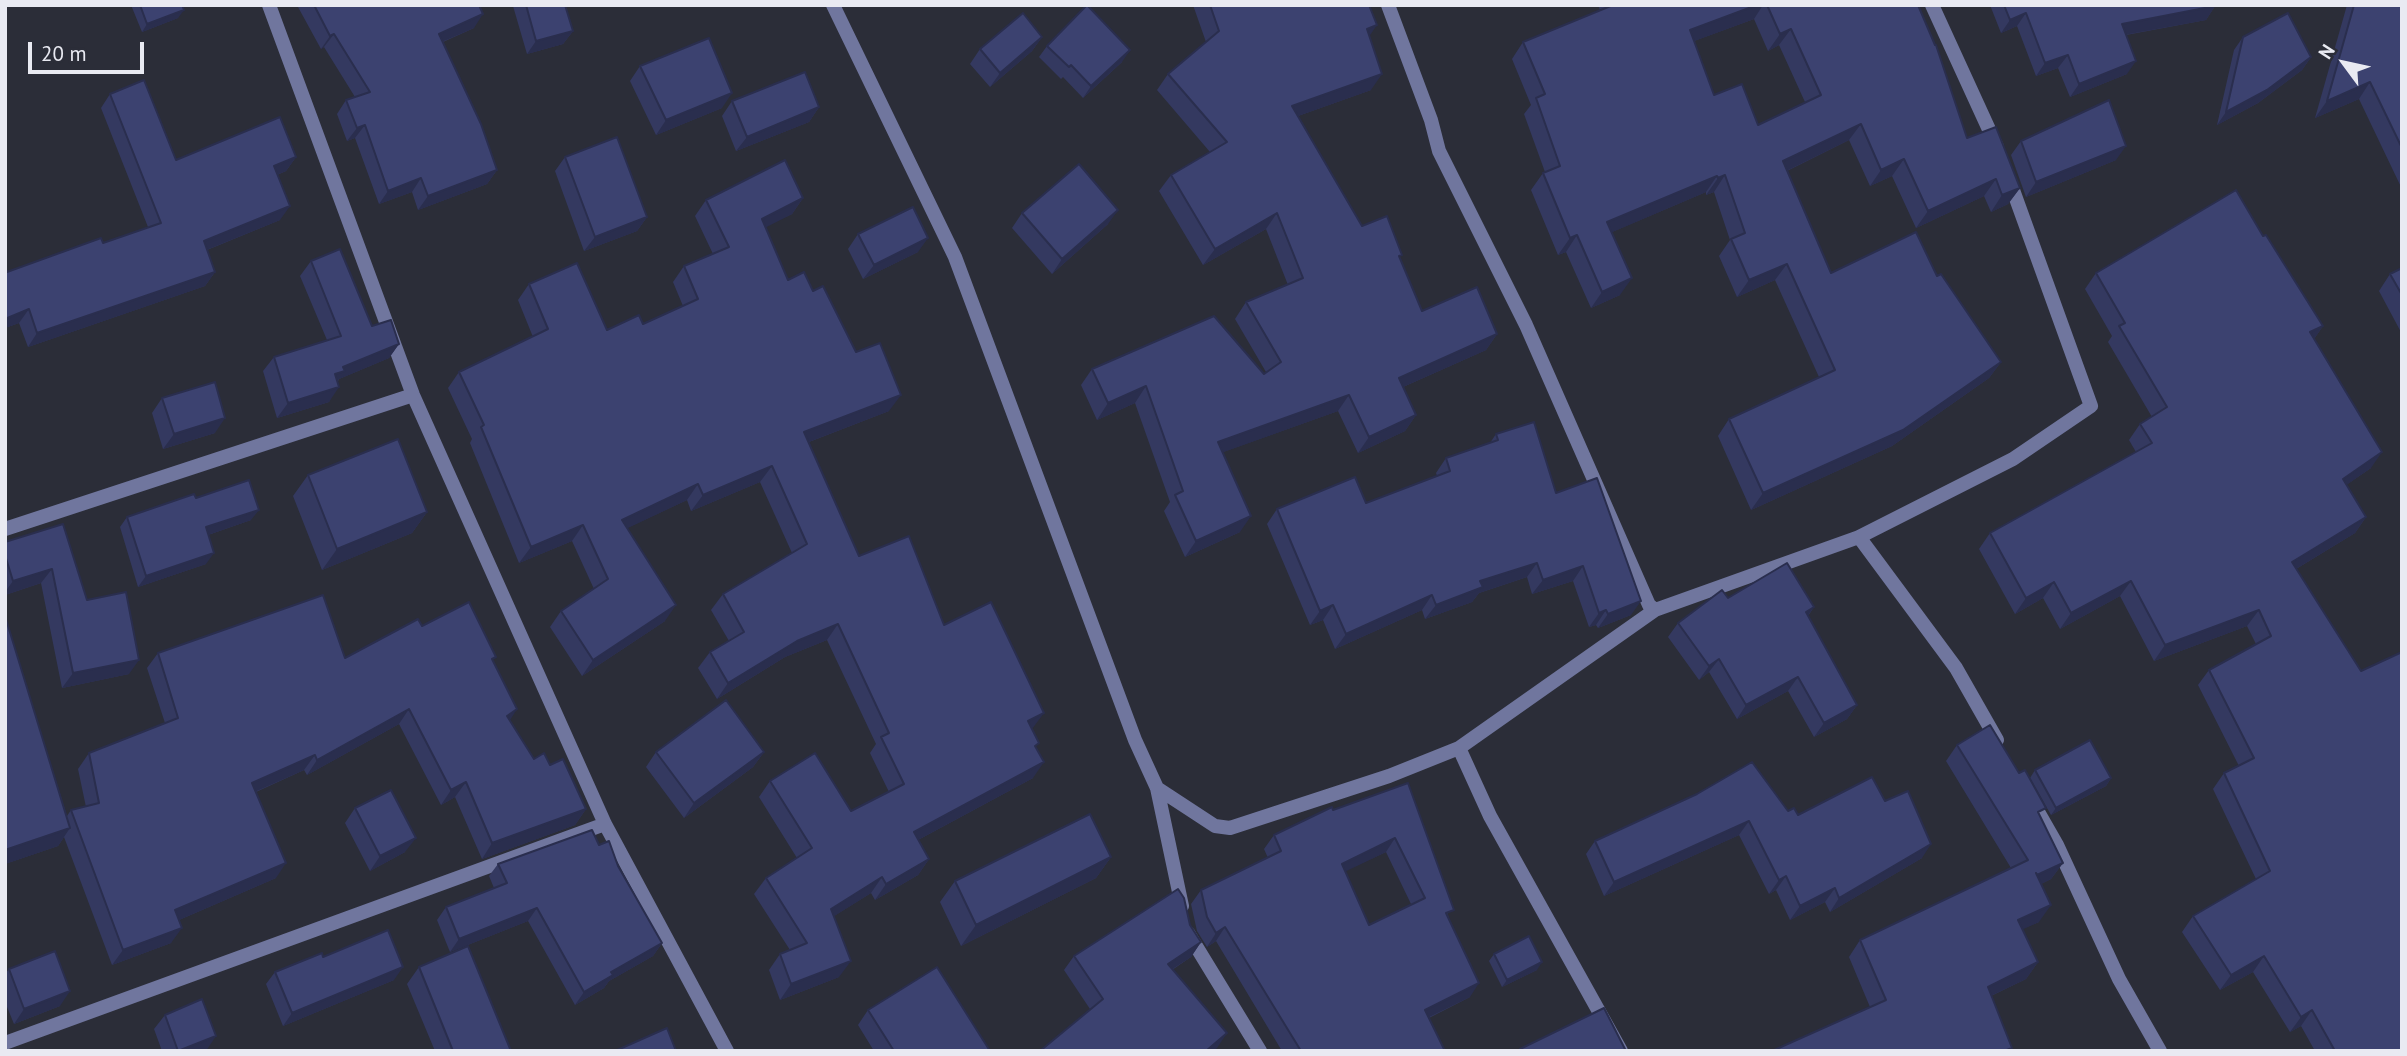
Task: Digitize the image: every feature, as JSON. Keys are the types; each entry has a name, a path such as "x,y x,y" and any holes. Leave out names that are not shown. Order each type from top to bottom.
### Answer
{"street":[{"path":"269,5 414,395 605,824 727,1051"},
{"path":"833,5 955,257 1135,740 1157,788 1188,935 1260,1051"},
{"path":"1388,5 1431,120 1439,151 1526,325 1649,605 1655,610"},
{"path":"1157,788 1215,826 1230,828 1389,776 1459,748 1655,610 1859,537 2012,459 2091,406 2000,153 1932,5"},
{"path":"5,529 414,395"},
{"path":"1859,537 1956,668 2003,751"},
{"path":"1459,748 1490,816 1621,1051"},
{"path":"2023,786 2057,845 2119,979 2160,1051"},
{"path":"5,1043 605,824"}],"building":[{"path":"140,5 182,5 184,10 147,24"},
{"path":"314,5 479,5 483,14 439,34 481,124 497,170 428,196 421,178 388,191 365,125 357,128 346,100 370,92 334,34 330,36"},
{"path":"526,5 565,5 573,31 536,41"},
{"path":"1087,5 1130,50 1091,86 1047,46"},
{"path":"1210,5 1369,5 1377,25 1367,29 1382,74 1292,106 1362,226 1387,216 1402,255 1399,256 1422,311 1477,287 1497,334 1399,378 1416,415 1369,437 1349,395 1218,442 1251,516 1196,541 1175,495 1183,491 1146,386 1108,403 1092,369 1214,316 1264,374 1281,362 1246,302 1303,278 1277,213 1215,249 1171,175 1227,142 1168,74 1219,31"},
{"path":"1613,5 1757,5 1690,30 1714,95 1742,84 1758,125 1821,95 1791,29 1780,34 1767,5 1918,5 1936,45 1967,138 1996,127 2020,188 2002,195 1996,179 1928,211 1904,159 1881,170 1861,124 1783,161 1831,273 1916,232 1937,276 1941,274 2001,362 1903,430 1763,493 1729,419 1835,370 1787,264 1749,280 1731,239 1745,233 1725,175 1718,178 1717,176 1607,222 1632,278 1602,292 1577,235 1570,238 1543,173 1560,166 1536,98 1545,94 1523,42"},
{"path":"2004,5 2215,6 2122,24 2136,61 2079,84 2068,55 2045,63 2026,13 2010,20"},
{"path":"2354,5 2402,5 2402,148 2370,82 2327,101"},
{"path":"1023,13 1042,37 1000,73 980,49"},
{"path":"2288,13 2311,57 2267,90 2226,112 2243,37"},
{"path":"709,38 732,93 666,120 640,66"},
{"path":"805,72 819,107 747,137 732,101"},
{"path":"144,80 176,160 280,117 296,157 274,166 290,206 204,241 215,272 37,333 29,309 5,319 5,267 7,272 101,238 103,243 161,223 110,94"},
{"path":"2109,100 2126,146 2036,182 2021,141"},
{"path":"617,137 647,217 595,237 565,157"},
{"path":"785,160 803,198 762,219 788,280 804,272 813,291 823,286 856,352 880,343 901,395 804,432 859,556 909,536 944,625 991,602 1044,713 1028,721 1039,743 1035,746 1044,762 914,832 929,859 886,884 882,877 831,909 851,961 791,984 780,954 807,943 766,878 812,848 770,781 815,753 851,811 904,784 881,737 889,733 838,624 797,641 728,683 710,652 744,632 723,594 807,544 772,466 703,495 698,484 622,520 676,605 593,660 561,611 608,579 583,525 531,547 481,427 484,425 459,372 548,329 529,284 577,263 607,330 639,315 643,324 698,299 684,266 729,247 706,200"},
{"path":"1079,164 1118,210 1062,259 1022,213"},
{"path":"2236,190 2323,326 2310,332 2382,452 2343,479 2366,517 2292,562 2361,671 2402,652 2402,1051 2335,1051 2312,1010 2301,1017 2264,956 2231,975 2193,916 2270,871 2224,773 2254,758 2209,670 2271,636 2259,610 2165,645 2131,581 2071,613 2054,582 2026,598 1990,533 2152,443 2140,424 2167,407 2119,326 2125,323 2096,273"},
{"path":"913,207 928,238 874,265 858,234"},
{"path":"340,249 372,326 391,320 399,344 343,367 345,371 335,374 339,387 288,403 274,357 341,336 311,261"},
{"path":"2402,268 2402,295 2390,274"},
{"path":"215,382 225,418 174,434 162,398"},
{"path":"1534,422 1556,493 1597,478 1641,601 1608,614 1606,610 1599,613 1583,566 1543,580 1537,563 1480,581 1483,587 1436,605 1432,595 1346,634 1333,605 1320,611 1277,509 1355,477 1366,503 1450,471 1446,458 1498,440 1496,434"},
{"path":"398,439 427,512 337,549 308,475"},
{"path":"249,480 259,510 206,527 214,553 146,576 127,517 194,494 196,498"},
{"path":"63,524 87,600 126,592 139,660 73,673 52,569 13,581 5,555 5,542"},
{"path":"1787,563 1814,607 1806,612 1857,705 1824,723 1798,677 1746,705 1719,659 1709,666 1678,623 1722,590 1728,598"},
{"path":"323,595 345,658 418,619 422,626 469,602 496,657 492,659 517,709 507,716 534,759 544,753 550,765 563,759 586,809 492,843 466,782 451,790 409,709 317,760 315,755 252,783 286,863 175,910 182,928 123,950 71,810 99,803 89,753 178,718 158,653"},
{"path":"5,616 70,828 5,850"},
{"path":"726,700 764,752 694,803 656,752"},
{"path":"1990,725 2019,773 2025,770 2046,808 2038,812 2063,863 2037,875 2036,873 2051,905 2018,920 2038,962 1988,987 2012,1048 2004,1051 1772,1051 1886,1000 1860,940 2028,860 1957,745"},
{"path":"2090,740 2111,778 2056,808 2035,770"},
{"path":"1752,762 1788,811 1794,808 1798,815 1872,777 1885,801 1908,791 1931,844 1839,898 1835,888 1800,906 1786,876 1779,880 1749,821 1614,882 1595,841 1697,794"},
{"path":"1408,783 1454,910 1446,913 1479,983 1425,1010 1445,1051 1301,1051 1225,927 1216,933 1207,917 1201,890 1281,851 1274,835 1332,807 1333,810","holes":["1395,838 1425,898 1369,925 1342,864"]},
{"path":"391,790 416,838 380,856 355,808"},
{"path":"1090,814 1111,857 976,925 955,881"},
{"path":"592,830 599,845 609,841 618,866 662,943 611,972 613,975 584,992 537,908 459,939 446,907 507,883 498,864"},
{"path":"1178,889 1184,898 1190,925 1201,942 1168,964 1227,1033 1206,1051 1040,1051 1103,999 1074,956"},
{"path":"388,930 403,967 292,1013 275,972 322,953 323,957"},
{"path":"1529,936 1542,962 1507,980 1494,954"},
{"path":"468,946 511,1051 453,1051 419,967"},
{"path":"55,951 70,991 24,1009 9,969"},
{"path":"937,967 990,1051 894,1051 868,1010"},
{"path":"202,999 216,1036 178,1051 165,1015"},
{"path":"1604,1008 1626,1051 1521,1051 1520,1049"},
{"path":"667,1028 676,1051 615,1051"}]}
